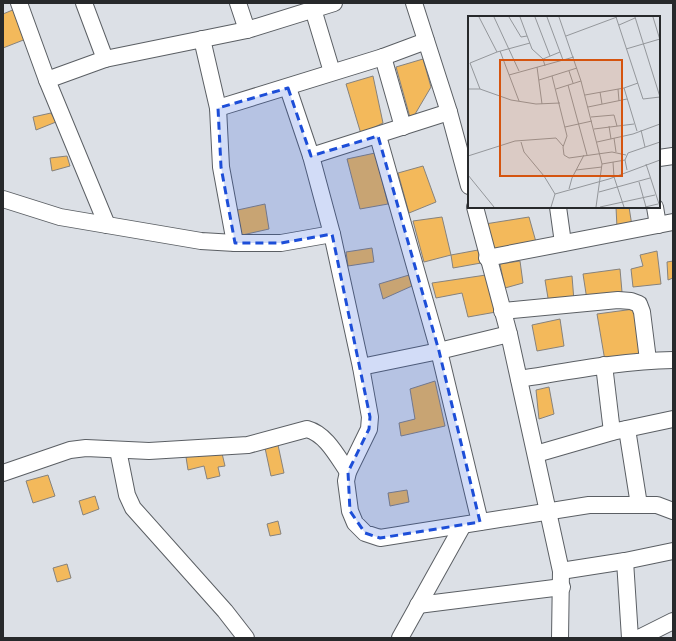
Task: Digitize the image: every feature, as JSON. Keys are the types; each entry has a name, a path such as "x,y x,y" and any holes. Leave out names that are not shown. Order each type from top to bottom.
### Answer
{"street":[{"path":"19,3 47,80 106,224"},
{"path":"84,3 105,60"},
{"path":"238,3 247,30"},
{"path":"47,80 105,60 247,30 334,3"},
{"path":"414,3 449,112 468,182"},
{"path":"314,9 332,72"},
{"path":"202,39 218,108 221,167 235,243"},
{"path":"218,108 288,88 332,72 383,57 426,40"},
{"path":"383,57 403,128"},
{"path":"288,88 311,156 332,234 361,367 370,416 369,429 348,472 346,481 350,512 355,523 365,533 380,538 589,505 657,505 673,511"},
{"path":"311,156 378,136 449,112"},
{"path":"378,136 439,351 480,522"},
{"path":"660,158 673,156"},
{"path":"3,199 60,217 201,241 281,243 332,234"},
{"path":"474,208 509,334 561,571 562,587 560,638"},
{"path":"558,208 563,243"},
{"path":"488,258 665,223 656,208"},
{"path":"502,311 618,300 632,301 639,304 642,312 648,360"},
{"path":"361,367 439,351 509,334"},
{"path":"519,379 604,365 648,360 673,360"},
{"path":"604,365 612,432"},
{"path":"536,454 627,428 673,419"},
{"path":"627,428 639,505"},
{"path":"3,473 70,450 86,448 148,452 248,445 307,429 316,431 323,437 348,472"},
{"path":"118,450 127,495 133,508 225,611 246,638"},
{"path":"400,638 463,525"},
{"path":"561,571 673,552"},
{"path":"625,561 630,638"},
{"path":"418,605 562,587"},
{"path":"639,638 673,621"}],"highlighted area":[{"path":"288,88 311,156 378,136 439,351 480,522 380,538 365,533 350,511 348,472 369,429 370,417 332,234 281,243 235,243 221,167 218,108"}],"building":[{"path":"15,9 26,39 3,48 3,14"},
{"path":"423,59 431,87 411,121 396,67"},
{"path":"373,76 383,123 361,134 346,84"},
{"path":"51,113 56,122 36,130 33,117"},
{"path":"375,153 388,204 360,209 347,159"},
{"path":"67,156 70,166 52,171 50,158"},
{"path":"423,166 436,202 409,213 398,173"},
{"path":"265,204 269,229 238,236 233,211"},
{"path":"616,208 629,208 632,226 617,228"},
{"path":"442,217 451,255 424,262 413,221"},
{"path":"529,217 536,242 491,250 485,224"},
{"path":"372,248 374,262 348,266 346,252"},
{"path":"478,250 481,263 453,268 451,255"},
{"path":"657,251 661,284 633,287 631,269 643,266 640,255"},
{"path":"520,261 523,283 505,288 500,264"},
{"path":"673,261 673,278 668,280 667,262"},
{"path":"620,269 622,292 587,300 583,274"},
{"path":"409,275 412,286 383,299 379,284"},
{"path":"486,275 496,312 468,317 462,293 436,298 432,283"},
{"path":"572,276 574,301 549,304 545,280"},
{"path":"634,309 641,355 605,361 597,314"},
{"path":"560,319 564,346 537,351 532,325"},
{"path":"435,381 445,426 401,436 399,423 415,419 410,389"},
{"path":"549,387 554,414 539,419 536,390"},
{"path":"278,445 284,473 271,476 265,448"},
{"path":"221,449 225,466 218,467 220,476 207,479 204,466 188,470 186,457"},
{"path":"48,475 55,496 33,503 26,481"},
{"path":"407,490 409,502 390,506 388,493"},
{"path":"95,496 99,509 83,515 79,501"},
{"path":"278,521 281,534 270,536 267,524"},
{"path":"67,564 71,578 57,582 53,568"}]}
